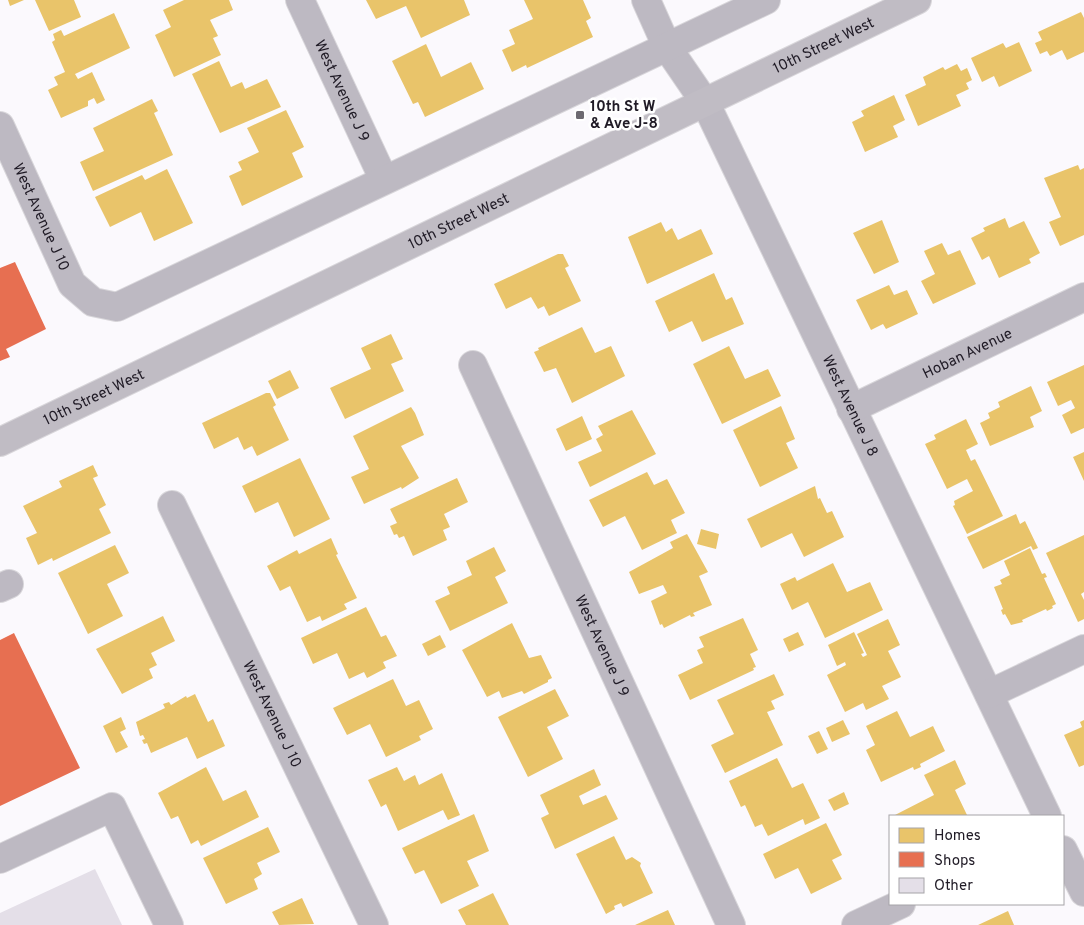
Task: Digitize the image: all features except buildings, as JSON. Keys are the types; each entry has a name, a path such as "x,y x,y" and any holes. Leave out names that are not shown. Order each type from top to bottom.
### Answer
{"main road":[{"name":"10th Street West","path":"0,442 706,104 917,0"}],"street":[{"name":"West Avenue J 9","path":"300,0 384,180"},
{"name":"West Avenue J 8","path":"646,0 667,47 706,104 1047,815"},
{"path":"384,180 766,0"},
{"name":"West Avenue J 10","path":"0,126 72,284 93,302 117,307 384,180"},
{"name":"Hoban Avenue","path":"851,409 1084,297"},
{"name":"West Avenue J 9","path":"473,365 731,925"},
{"name":"West Avenue J 10","path":"172,505 374,925"},
{"path":"989,694 1084,649"},
{"path":"0,859 112,807 169,925"},
{"path":"1064,852 1084,892"},
{"path":"856,925 899,905"}],"place":[{"name":"10th St W & Ave J-8","path":"580,115"}]}
